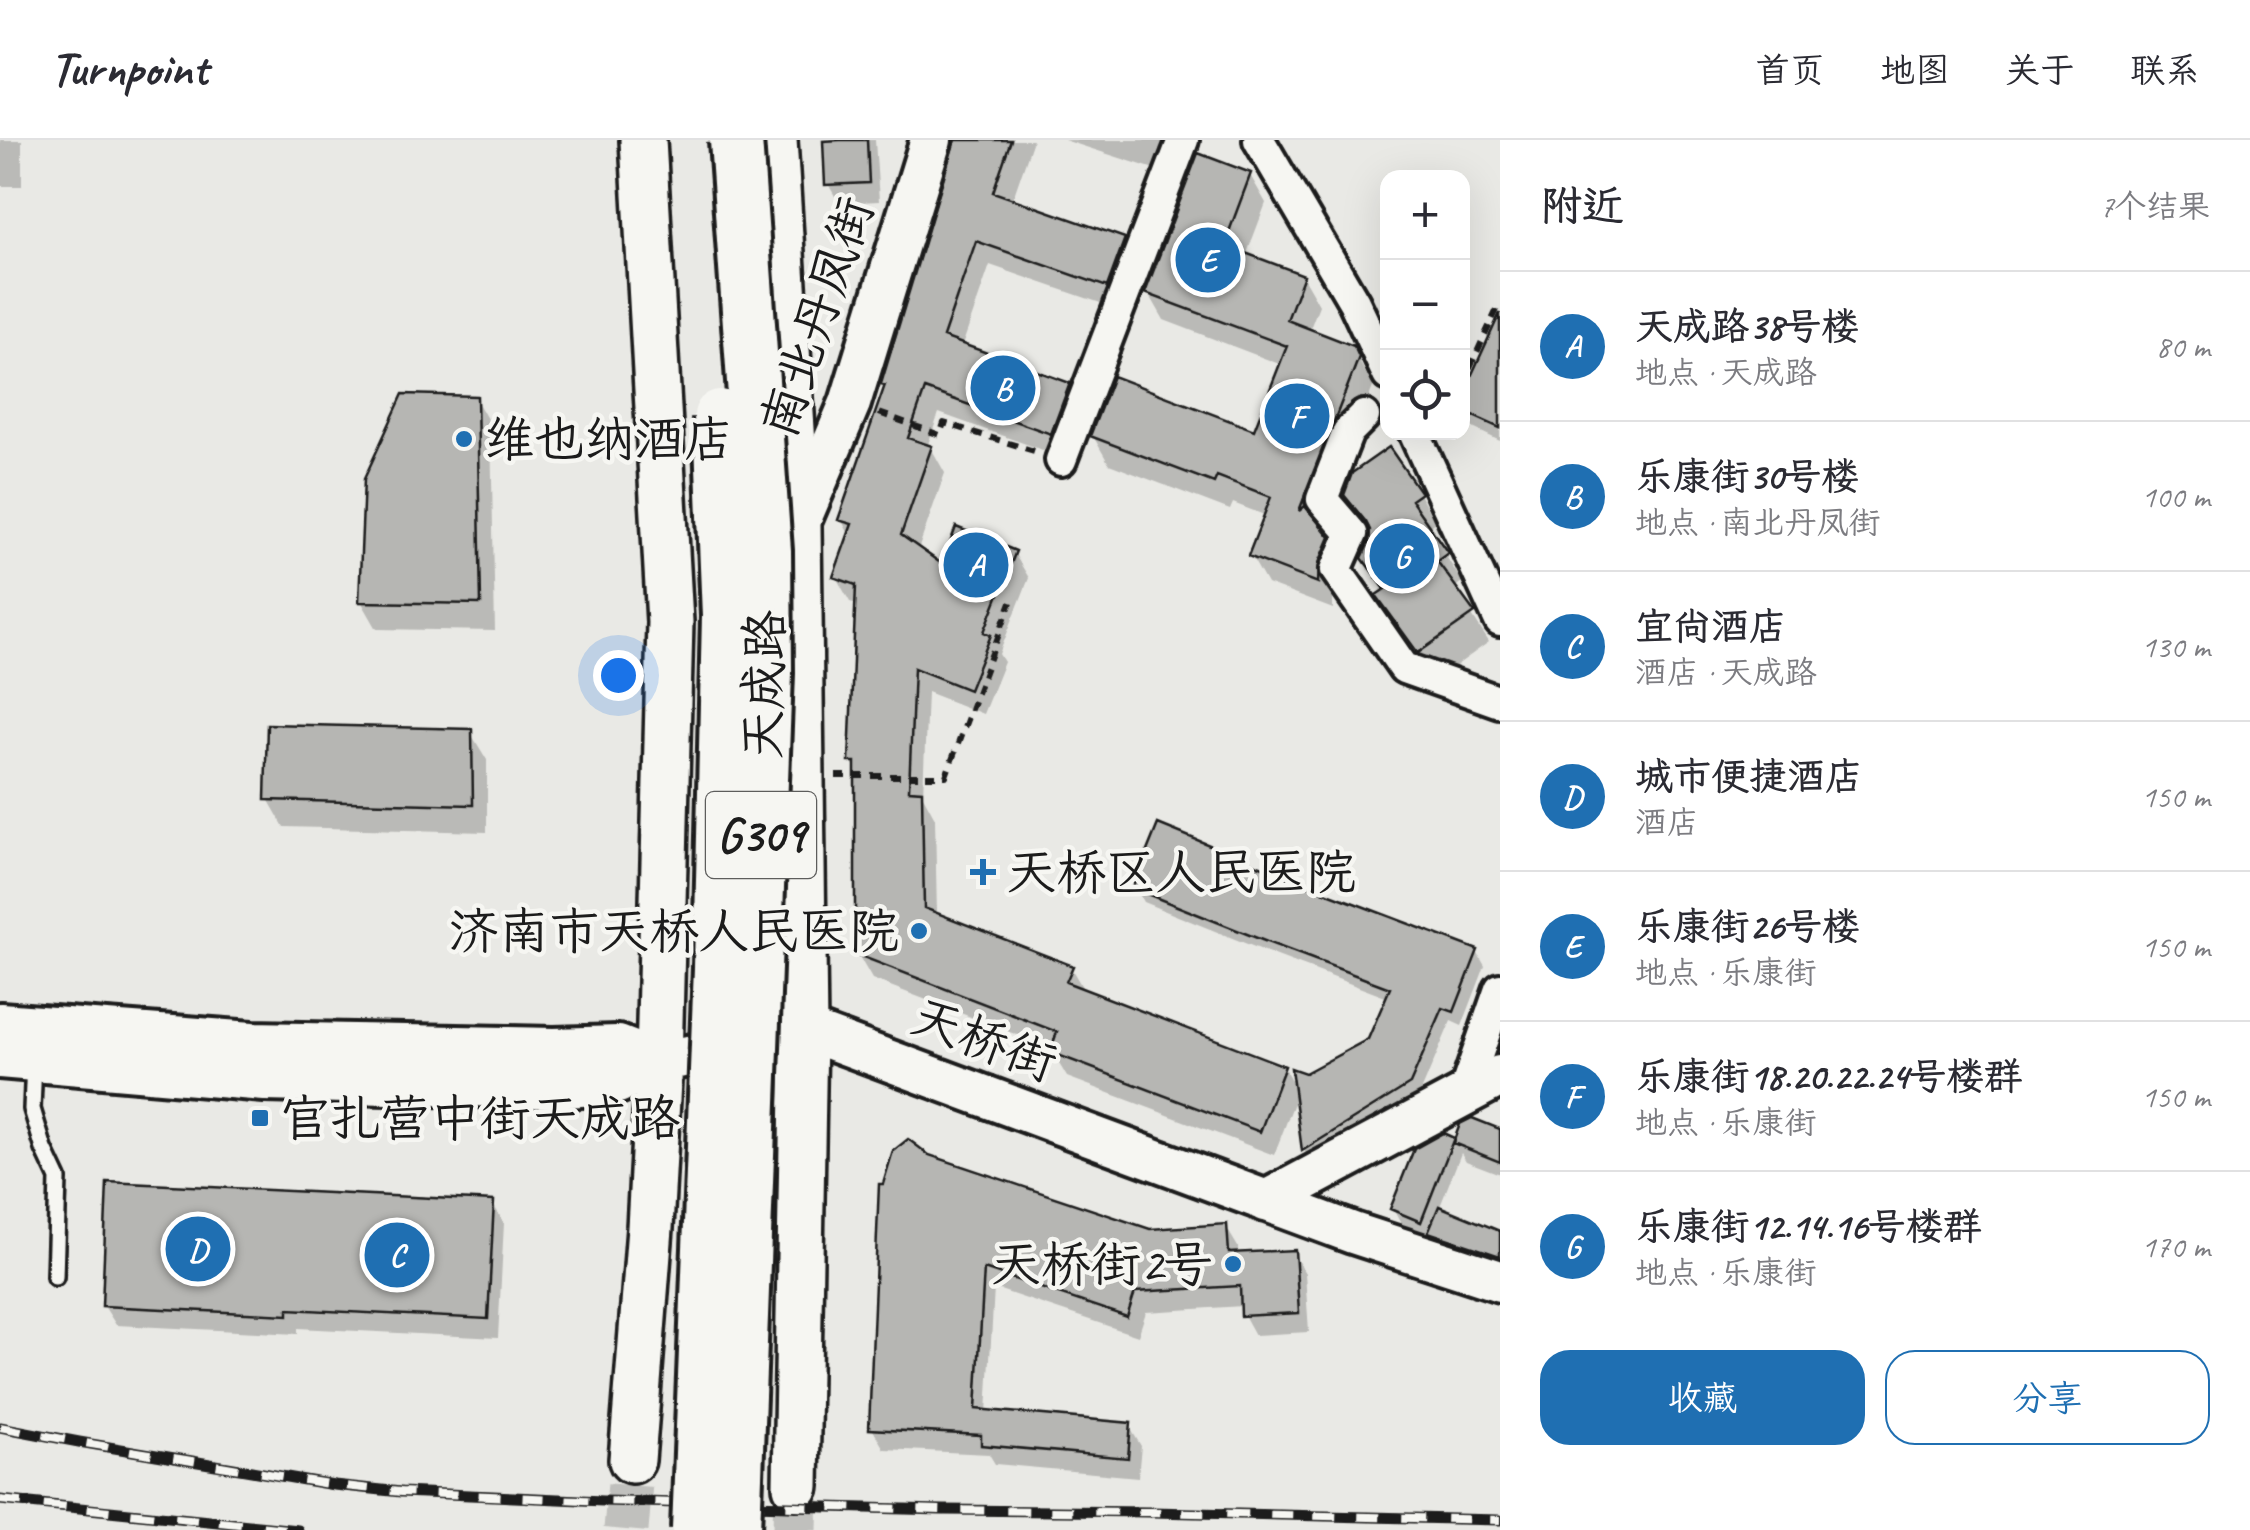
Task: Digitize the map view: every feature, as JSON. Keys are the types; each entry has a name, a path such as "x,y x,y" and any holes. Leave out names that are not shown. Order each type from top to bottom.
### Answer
{"highway":[{"name":"天成路","path":"698,1530 720,968 728,616 718,375 699,140"},
{"name":"天成路","path":"734,1530 766,672 765,552 736,140"}],"main road":[{"name":"天成路","path":"632,1460 659,1062 670,622 643,140"},
{"name":"天成路","path":"774,140 798,526 804,1032 796,1486"}],"street":[{"name":"南北丹凤街","path":"798,526 850,403 931,140"},
{"path":"1062,460 1184,140"},
{"path":"1258,140 1354,302 1380,358"},
{"path":"1364,416 1348,432 1322,500 1352,534 1336,570 1404,668 1500,702"},
{"path":"1418,440 1500,621"},
{"path":"1463,1096 1500,988"},
{"path":"0,1023 252,1042 618,1046 659,1062"},
{"name":"天桥街","path":"17,1060 265,1081 554,1088 618,1083 659,1062 804,1032 1266,1201 1500,1281"},
{"path":"1266,1201 1500,1076"}],"lane":[{"path":"17,1060 44,1149 58,1179 55,1277"}],"path":[{"path":"1470,367 1500,303"},
{"path":"850,403 940,436 944,423 1062,460"},
{"path":"829,776 946,776 1012,602"}],"building":[{"path":"867,140 869,183 825,185 823,141"},
{"path":"955,140 1011,140 993,192 1125,238 1107,287 976,241 943,337 1070,383 1051,434 925,389 908,438 932,446 901,535 942,564 956,527 1016,551 984,632 991,635 969,690 914,668 909,790 922,791 924,908 1073,966 1066,982 1285,1066 1260,1132 1050,1052 1057,1032 855,954 855,762 849,762 856,585 833,577 852,524 838,520 885,385 881,384"},
{"path":"1198,153 1251,173 1224,245 1304,275 1287,320 1354,346 1359,357 1299,511 1305,506 1330,537 1319,563 1318,583 1248,556 1271,497 1217,476 1214,483 1090,436 1113,376 1254,430 1287,346 1145,293"},
{"path":"1500,313 1500,428 1470,415 1470,379"},
{"path":"403,394 477,396 481,604 359,602 364,479"},
{"path":"1389,447 1421,493 1411,500 1448,553 1437,561 1475,613 1418,653 1376,595 1385,589 1362,558 1370,530 1344,495 1352,473"},
{"path":"267,724 472,729 473,805 265,800"},
{"path":"1158,824 1478,950 1454,1012 1443,1008 1410,1084 1302,1151 1291,1068 1305,1073 1368,1039 1390,988 1132,888"},
{"path":"1472,1118 1500,1129 1500,1162 1453,1143 1460,1124"},
{"path":"1443,1133 1454,1138 1421,1222 1390,1209 1414,1149"},
{"path":"908,1139 929,1155 1150,1229 1227,1224 1229,1253 1295,1250 1299,1313 1241,1316 1240,1286 1135,1292 1127,1317 984,1269 976,1409 1131,1423 1128,1458 981,1445 981,1435 869,1429 879,1184 883,1184 893,1151"},
{"path":"107,1182 494,1201 488,1319 288,1309 288,1315 102,1306"},
{"path":"1439,1206 1500,1231 1500,1256 1428,1232"}],"tunnel":[{"path":"626,1530 632,1460"},
{"path":"795,1530 796,1486"}],"railway":[{"path":"0,1427 334,1485 401,1492 942,1510 1500,1520"},
{"path":"0,1500 298,1530"}],"place":[{"name":"乐康街26号楼","path":"1208,260"},
{"name":"乐康街30号楼","path":"1003,388"},
{"name":"乐康街18.20.22.24号楼群","path":"1297,416"},
{"name":"维也纳酒店","path":"464,439"},
{"name":"乐康街12.14.16号楼群","path":"1402,556"},
{"name":"天成路38号楼","path":"976,565"},
{"name":"天桥区人民医院","path":"983,872"},
{"name":"济南市天桥人民医院","path":"919,931"},
{"name":"官扎营中街天成路","path":"260,1118"},
{"name":"城市便捷酒店","path":"198,1249"},
{"name":"宜尚酒店","path":"397,1255"},
{"name":"天桥街2号","path":"1233,1264"}]}
